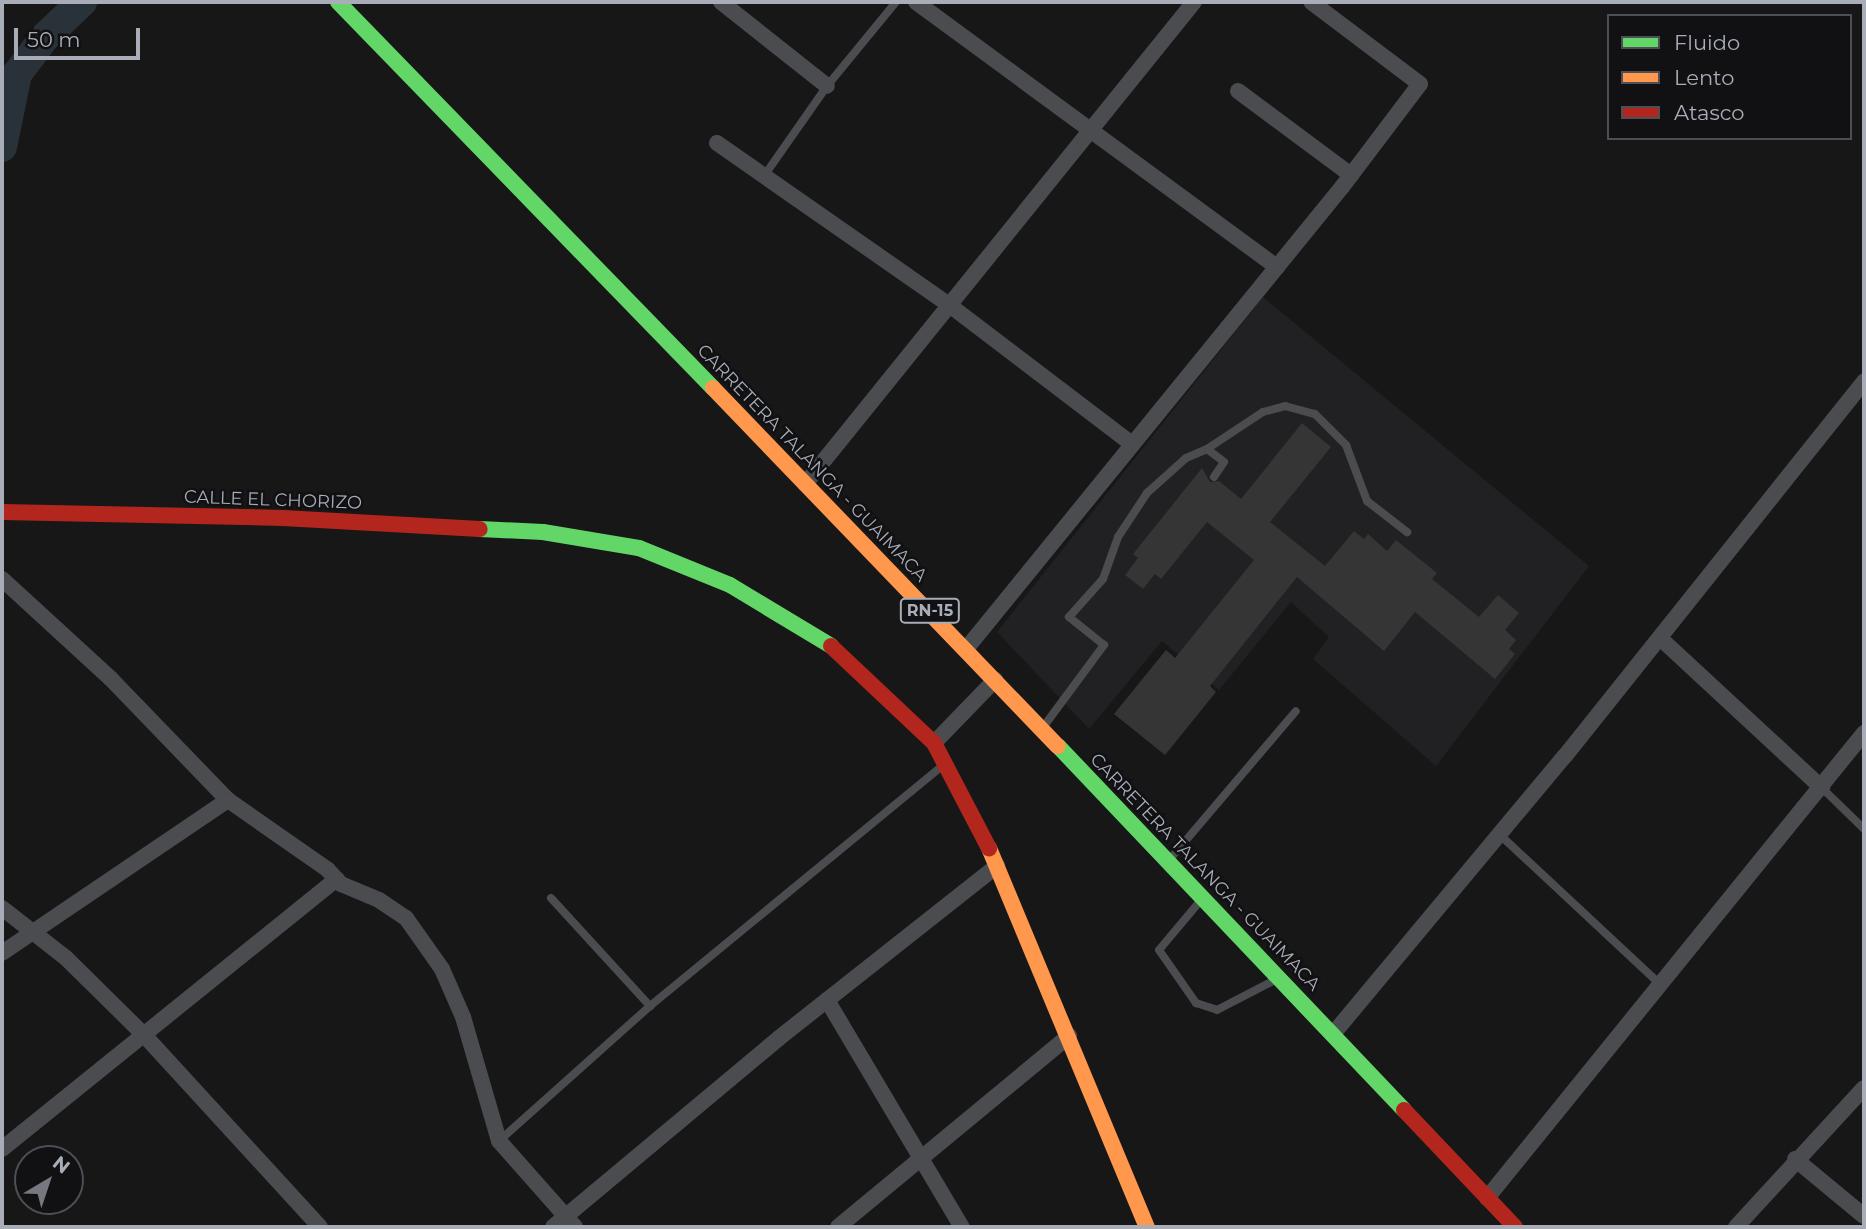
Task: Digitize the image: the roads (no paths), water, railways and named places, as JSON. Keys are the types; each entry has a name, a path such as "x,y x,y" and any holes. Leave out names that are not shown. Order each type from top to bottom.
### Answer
{"main road":[{"name":"CARRETERA TALANGA - GUAIMACA","path":"338,2 966,649 1515,1227"},
{"name":"CALLE EL CHORIZO","path":"2,512 283,518 543,532 639,548 730,585 828,644 934,743 996,866 1147,1227"}],"street":[{"path":"721,2 827,86"},
{"path":"916,2 1277,267"},
{"path":"805,484 952,307 1194,2"},
{"path":"966,649 1351,175 1420,84 1311,2"},
{"path":"1238,92 1351,175"},
{"path":"717,143 952,307 1132,444"},
{"path":"1333,1034 1660,638 1864,382"},
{"path":"2,579 110,679 228,800 337,879 406,918 442,969 463,1017 499,1141 564,1224 827,1000 996,866"},
{"path":"1660,638 1822,788"},
{"path":"934,743 995,680"},
{"path":"1487,1198 1662,986 1864,733"},
{"path":"2,953 228,800"},
{"path":"2,1149 337,879"},
{"path":"2,908 66,958 145,1036 320,1227"},
{"path":"827,1000 962,1227"},
{"path":"838,1227 1069,1036"},
{"path":"1737,1227 1796,1159 1819,1140 1864,1088"},
{"path":"1796,1159 1864,1216"}],"lane":[{"path":"764,176 827,86 896,2"},
{"path":"1042,729 1104,645 1069,617 1103,579 1118,537 1147,493 1186,458 1207,449 1263,412 1284,406 1315,414 1346,445 1367,500 1407,532"},
{"path":"1207,449 1224,462 1214,477"},
{"path":"1168,862 1296,711"},
{"path":"499,1141 650,1006 945,764"},
{"path":"1822,788 1864,829"},
{"path":"1499,834 1662,986"},
{"path":"551,898 650,1006"},
{"path":"1203,898 1159,950 1196,1003 1217,1010 1279,978"}],"waterway":[{"path":"2,147 17,74 45,37 82,2"}]}
